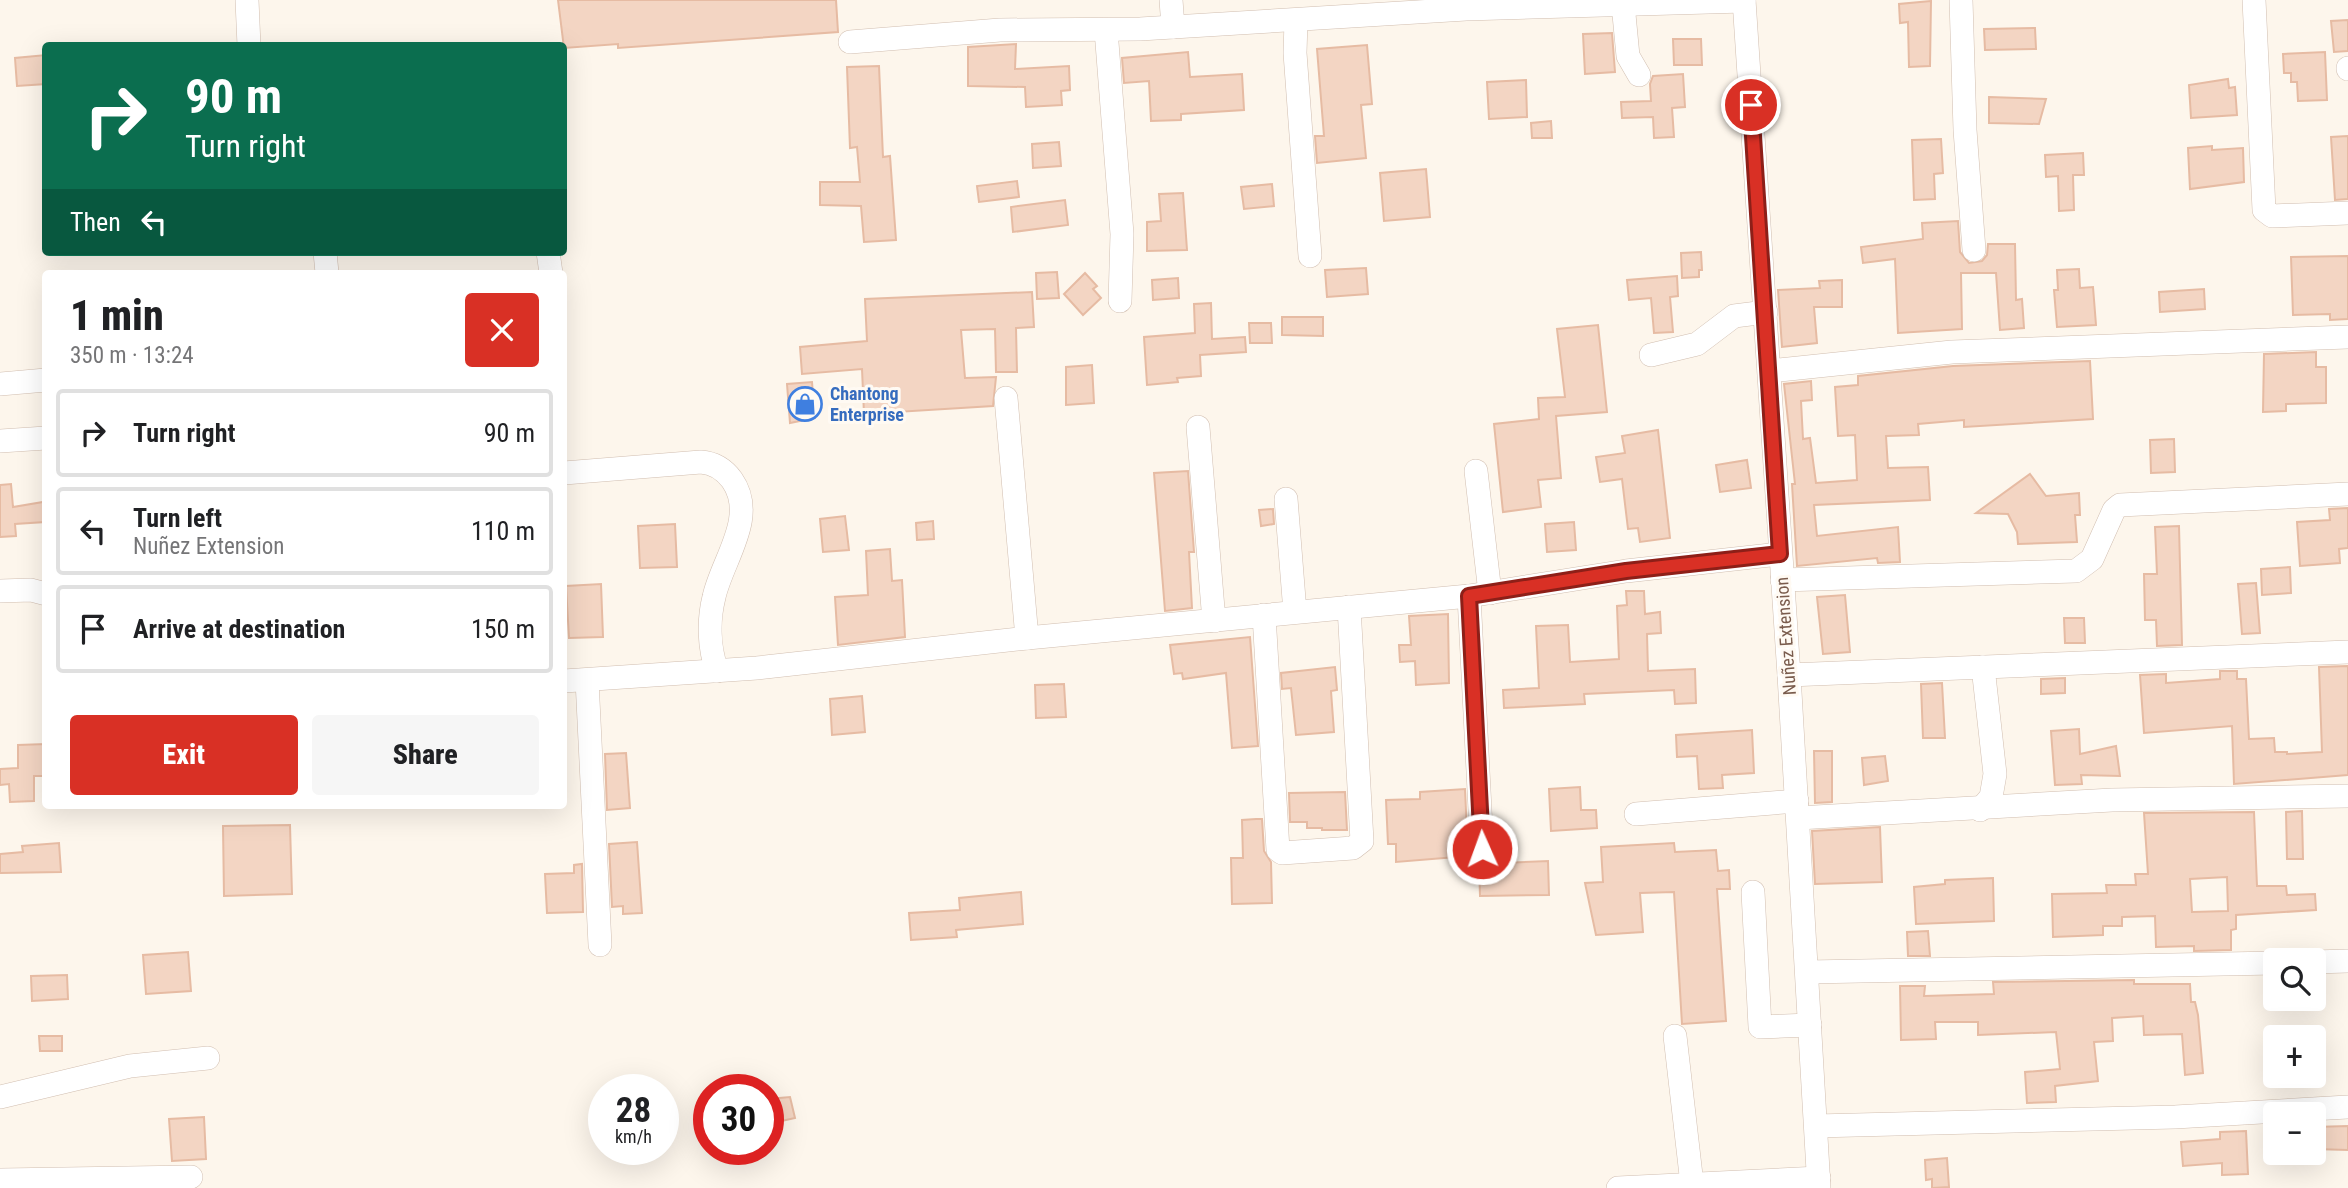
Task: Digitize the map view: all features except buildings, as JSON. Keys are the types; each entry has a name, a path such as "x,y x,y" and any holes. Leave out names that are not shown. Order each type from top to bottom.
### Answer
{"street":[{"path":"247,0 249,42"},
{"path":"1171,0 1173,27"},
{"path":"1961,0 1965,118 1974,250"},
{"path":"2254,0 2264,210 2272,216 2348,213"},
{"path":"850,42 1000,30 1106,30 1466,9 1744,1"},
{"name":"Nuñez Extension","path":"1744,1 1808,972 1819,1183"},
{"path":"1633,3 1628,55 1639,75"},
{"path":"1296,21 1295,53 1310,256"},
{"path":"1106,30 1122,234 1120,300"},
{"path":"1651,355 1697,344 1734,316 1766,312"},
{"path":"1769,371 1952,352 2348,337"},
{"path":"0,384 42,380"},
{"path":"1006,398 1027,638"},
{"path":"1199,426 1214,621"},
{"path":"0,441 42,438"},
{"path":"567,473 701,462 712,463 726,473 738,492 742,513 740,526 713,598 710,642 717,671"},
{"path":"1476,471 1482,849"},
{"path":"1782,580 2076,571 2092,559 2114,510 2120,505 2348,494"},
{"path":"1286,499 1295,612"},
{"path":"567,681 717,671 1479,594 1626,571 1780,554"},
{"path":"0,591 31,590 42,593"},
{"path":"1264,615 1278,850 1282,853 1353,848 1361,845 1362,841 1349,607"},
{"path":"1789,675 2348,652"},
{"path":"1980,810 1991,797 1995,774 1983,667"},
{"path":"587,680 600,945"},
{"path":"1636,814 1797,810 1980,810 2112,800 2348,796"},
{"path":"1753,892 1760,1027 1810,1025"},
{"path":"2326,962 2348,961"},
{"path":"1808,972 2263,963"},
{"path":"1675,1036 1692,1184"},
{"path":"0,1097 130,1066 208,1058"},
{"path":"1816,1126 2175,1117 2348,1107"},
{"path":"1,1178 191,1177"},
{"path":"1618,1188 1692,1184 1819,1183"}],"place":[{"name":"Chantong Enterprise","path":"805,404"}],"route":[{"path":"1482,849 1474,644 1469,596 1626,571 1780,554 1751,105"}]}
